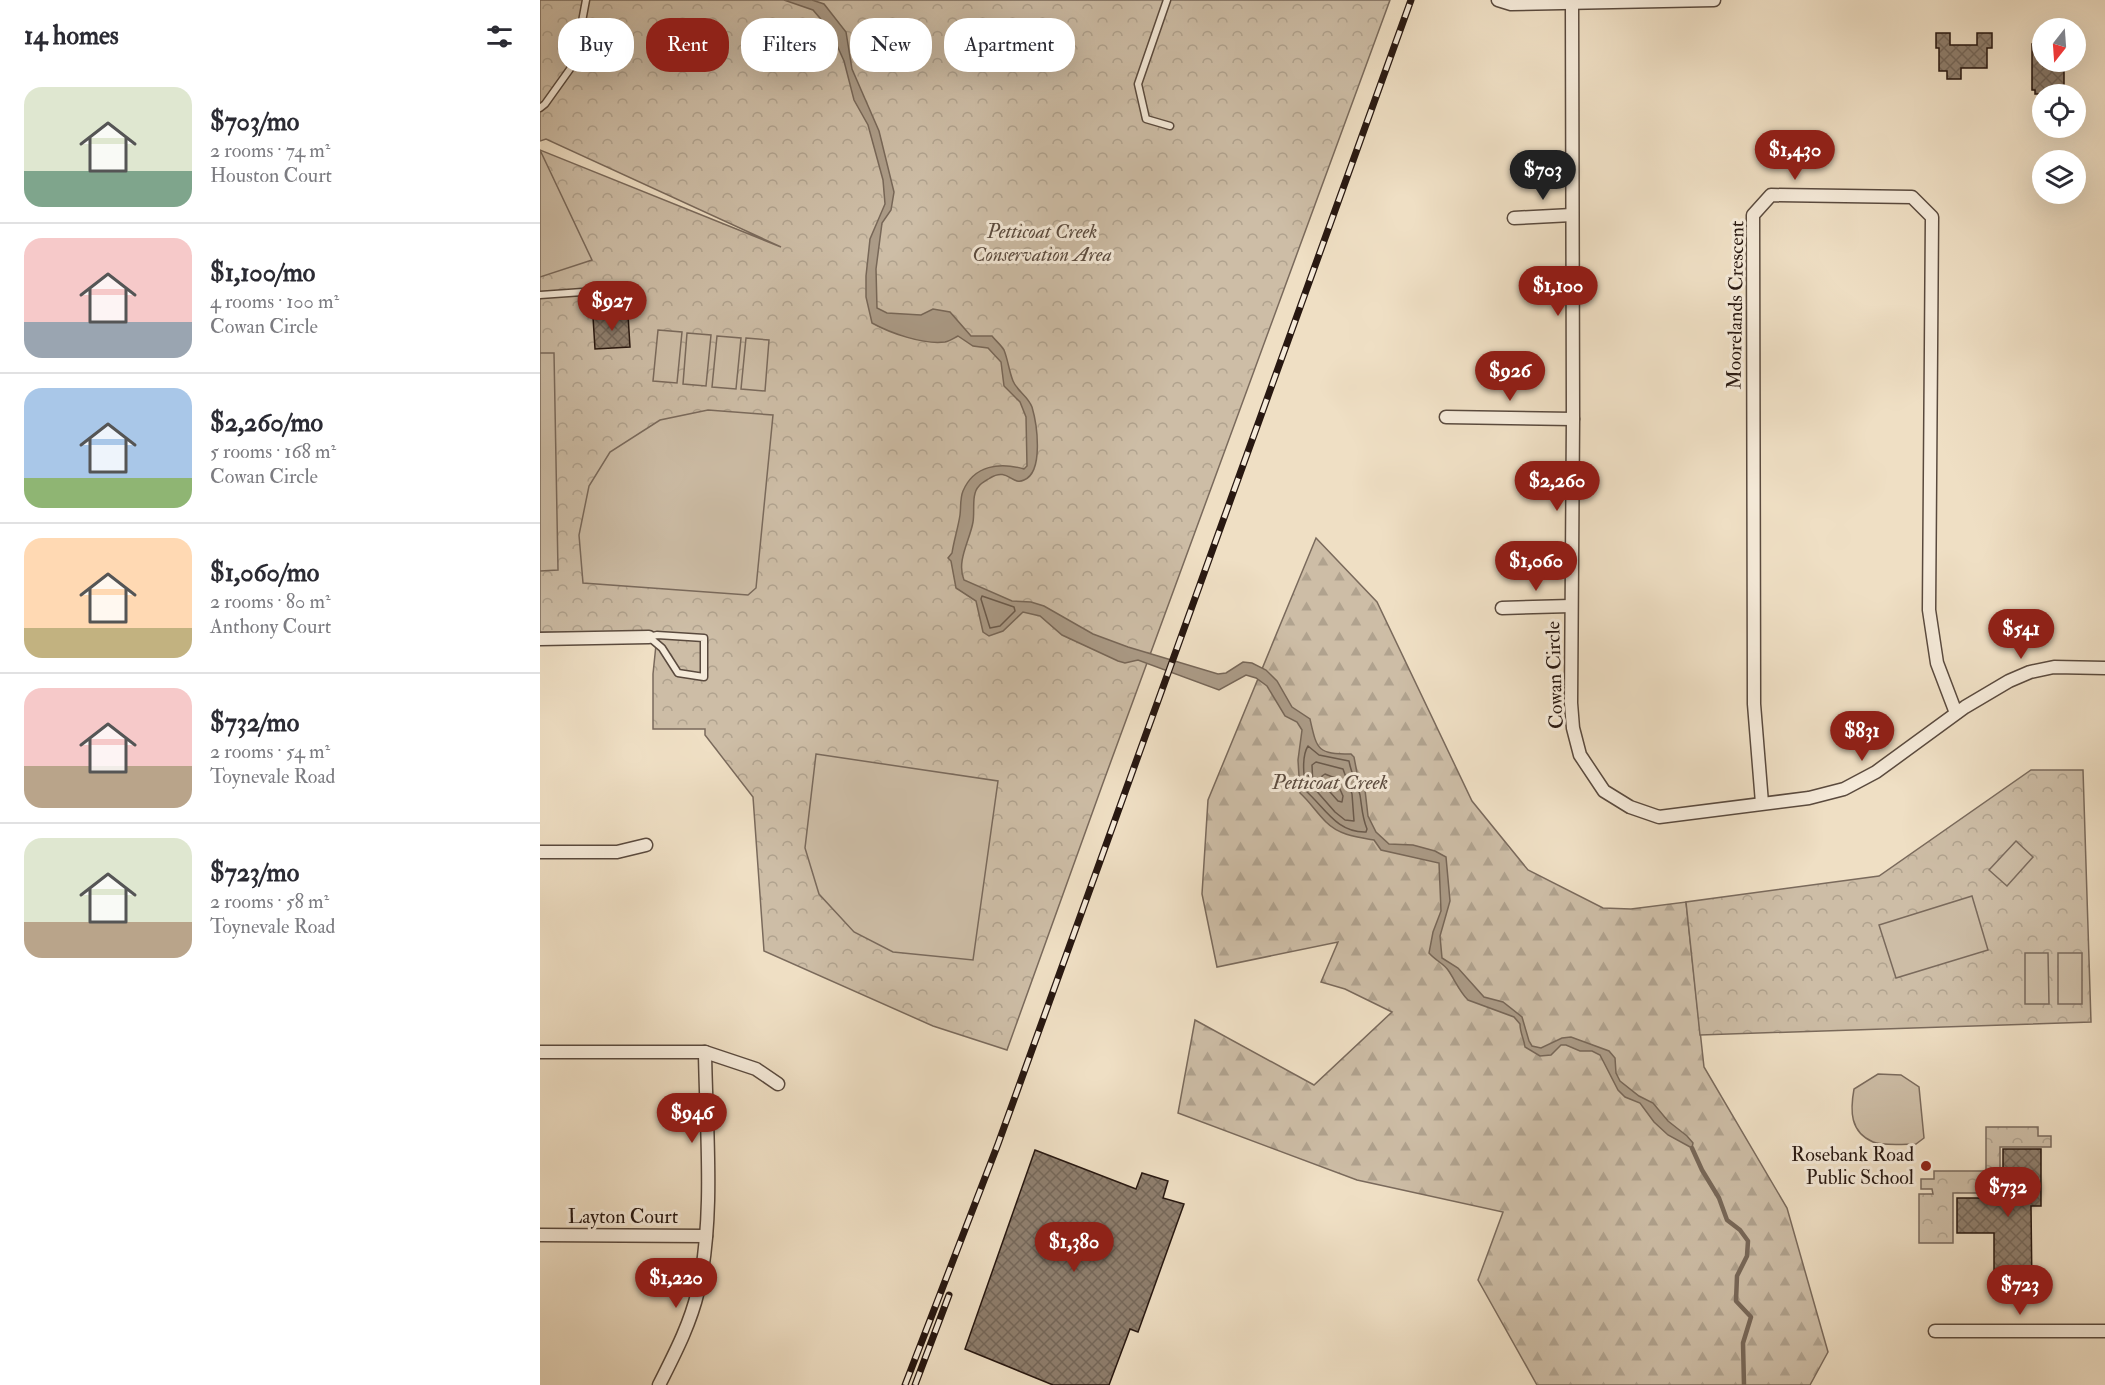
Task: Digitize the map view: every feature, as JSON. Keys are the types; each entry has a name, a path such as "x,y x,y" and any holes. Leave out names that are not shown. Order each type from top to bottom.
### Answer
{"street":[{"path":"1498,0 1511,4 1714,0"},
{"name":"Cowan Circle","path":"1572,3 1571,606 1573,728 1580,755 1604,791 1630,807 1659,817 1809,798 1844,789 1876,772 1956,713 1991,691 2030,672 2054,667 2105,668"},
{"name":"Moorelands Crescent","path":"1762,803 1754,704 1753,215 1771,195 1912,197 1932,217 1929,610 1937,663 1956,713"},
{"path":"1515,218 1572,215"},
{"path":"1446,417 1573,419"},
{"path":"1502,608 1571,606"},
{"path":"540,639 649,637"},
{"path":"540,852 617,852 646,845"},
{"path":"540,1052 705,1052 756,1069 778,1084"},
{"path":"659,1385 683,1336 698,1292 706,1236 705,1052"},
{"name":"Layton Court","path":"540,1236 706,1236"},
{"path":"1935,1331 2105,1331"}],"lane":[{"path":"540,108 570,69 580,49 586,0"},
{"path":"1167,0 1138,84 1146,119 1170,126"},
{"path":"540,294 611,290"},
{"path":"657,635 704,638 704,677 678,673 662,648 649,637 657,635"}],"green space":[{"name":"Petticoat Creek Conservation Area","path":"540,0 1390,0 1007,1050 933,1026 764,951 753,797 705,735 705,729 653,729 653,674 657,635 540,632 540,150 781,247 546,139 540,141"},
{"path":"540,150 592,260 540,277"},
{"path":"658,330 682,332 677,383 653,381"},
{"path":"687,333 711,335 706,386 683,384"},
{"path":"717,336 741,338 736,389 712,387"},
{"path":"746,338 769,340 765,391 741,389"},
{"path":"540,353 554,353 558,570 540,571"},
{"path":"708,410 773,415 756,588 748,595 583,583 579,535 589,486 610,452 660,420"},
{"path":"1316,538 1377,602 1472,801 1528,870 1603,908 1631,909 1686,902 1704,1067 1787,1208 1828,1352 1810,1385 1537,1385 1478,1280 1503,1212 1357,1180 1178,1113 1195,1020 1314,1085 1392,1012 1345,989 1321,982 1338,942 1217,967 1202,894 1208,800"},
{"path":"816,754 998,781 973,960 893,952 854,932 819,894 805,848"},
{"path":"2031,770 2083,770 2091,1022 1700,1035 1686,902 1879,876"},
{"path":"2016,841 2033,857 2007,886 1989,870"},
{"path":"1972,896 1988,950 1896,978 1879,925"},
{"path":"2025,953 2048,953 2049,1004 2025,1004"},
{"path":"2058,953 2082,953 2082,1004 2058,1004"},
{"path":"1878,1074 1901,1075 1919,1087 1924,1138 1916,1144 1873,1142 1865,1138 1856,1127 1852,1113 1854,1089"},
{"path":"1986,1127 2038,1127 2038,1136 2051,1136 2051,1147 2000,1147 2000,1193 1953,1193 1953,1243 1919,1243 1919,1194 1933,1194 1932,1189 1921,1189 1921,1179 1934,1179 1934,1171 1986,1171"}],"water":[{"name":"Petticoat Creek","path":"784,0 812,0 824,4 835,18 820,18 813,10"},
{"name":"Petticoat Creek","path":"838,22 846,32 850,72 853,72 879,131 894,192 891,210 882,223 876,269 877,308 887,313 921,315 933,309 950,312 971,336 992,336 1004,350 1015,385 1032,407 1036,424 1037,458 1030,475 1024,480 1016,481 1006,475 996,475 977,489 974,498 973,522 962,565 964,580 1012,601 1031,602 1044,606 1093,634 1128,647 1218,674 1226,673 1243,662 1252,663 1266,670 1277,681 1292,707 1310,719 1320,748 1331,753 1351,754 1354,757 1357,773 1365,790 1368,816 1376,832 1389,844 1413,845 1435,851 1446,857 1450,901 1440,936 1442,958 1458,968 1484,997 1503,1002 1522,1017 1532,1046 1541,1048 1562,1038 1571,1037 1609,1051 1615,1058 1616,1073 1620,1081 1639,1096 1653,1103 1668,1121 1687,1136 1693,1143 1692,1148 1668,1135 1654,1122 1640,1103 1625,1097 1618,1090 1600,1055 1592,1051 1580,1051 1561,1045 1551,1055 1540,1056 1525,1047 1520,1024 1514,1017 1468,1000 1446,968 1429,953 1433,932 1441,911 1439,863 1381,850 1374,840 1342,833 1326,822 1300,793 1298,760 1302,730 1297,722 1285,716 1267,686 1256,678 1246,675 1219,690 1138,660 1125,663 1118,661 1062,635 1040,616 1023,612 1003,631 989,636 983,632 976,601 956,588 951,561 948,558 952,553 962,494 968,482 981,471 989,468 1006,466 1024,469 1027,466 1026,417 1020,402 1004,386 1001,362 988,348 973,346 958,336 945,342 917,340 888,331 872,323 866,297 866,276 870,239 885,204 883,180 868,125 854,100 844,61 838,48"}],"building":[{"path":"1936,33 1950,33 1950,45 1977,45 1977,33 1992,33 1992,48 1987,48 1987,68 1961,68 1961,79 1947,79 1947,71 1939,71 1939,48 1936,48"},
{"path":"2032,72 2064,72 2064,84 2032,84"},
{"path":"628,315 630,347 595,349 593,317"},
{"path":"2003,1149 2041,1149 2041,1206 2031,1206 2032,1290 1994,1290 1994,1233 1957,1233 1957,1198 2003,1198"},
{"path":"1035,1150 1136,1189 1142,1173 1168,1181 1163,1198 1184,1204 1138,1332 1130,1329 1109,1385 1053,1385 965,1349"}],"waterway":[{"name":"Petticoat Creek","path":"1692,1148 1719,1198 1727,1220 1740,1230 1748,1241 1747,1256 1737,1276 1736,1301 1751,1317 1743,1343 1744,1385"}],"railway":[{"path":"905,1385 998,1144 1411,0"},
{"path":"915,1385 949,1295"}],"place":[{"name":"Rosebank Road Public School","path":"1926,1166"}]}
